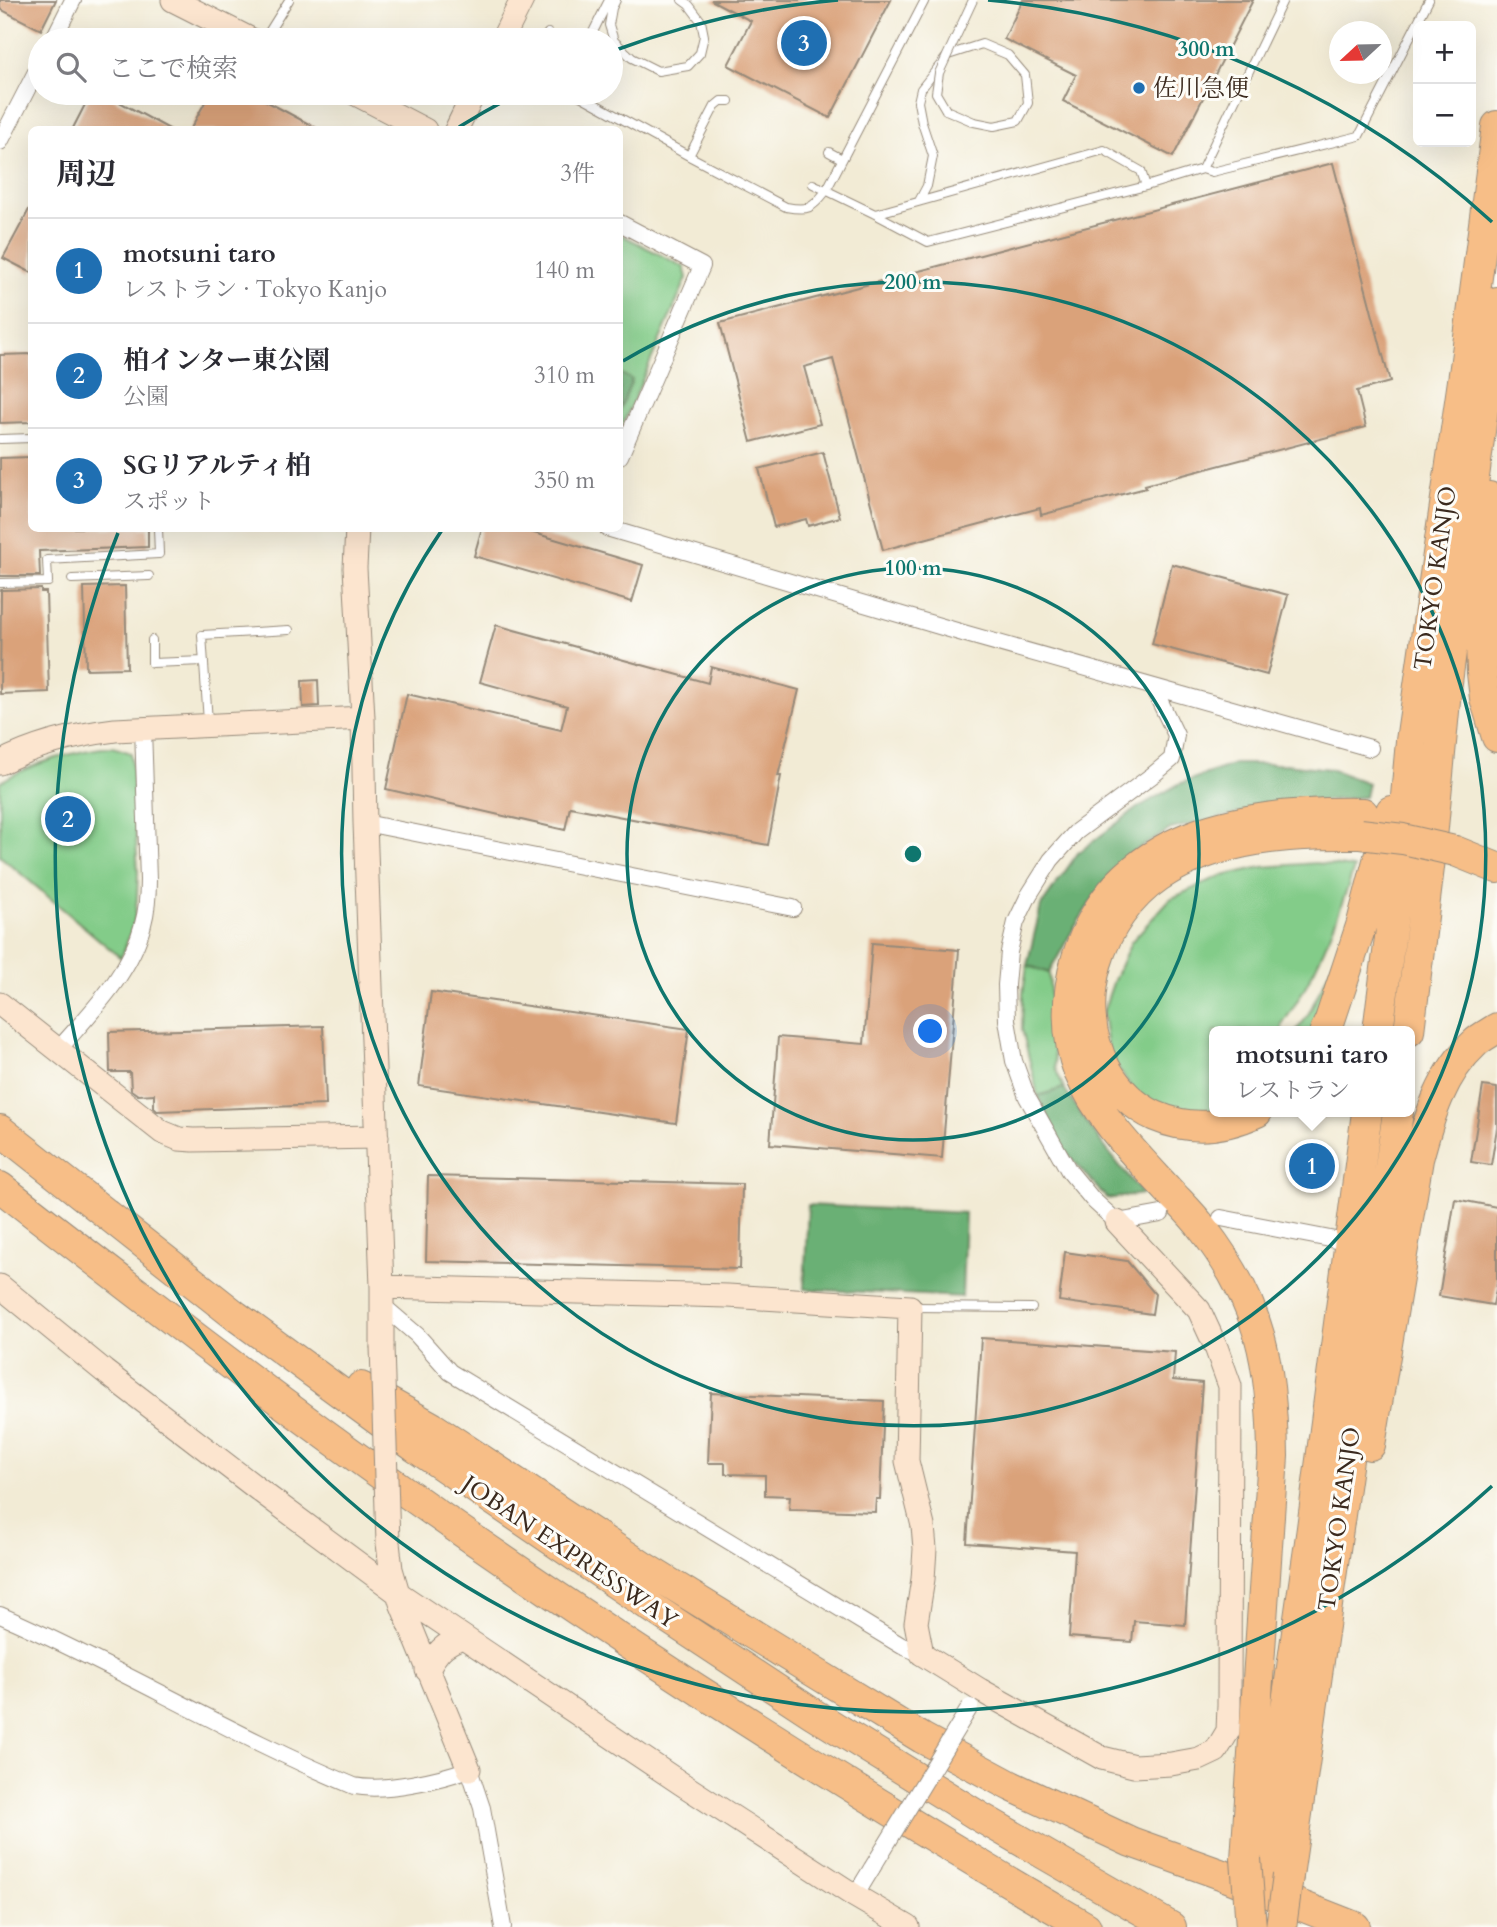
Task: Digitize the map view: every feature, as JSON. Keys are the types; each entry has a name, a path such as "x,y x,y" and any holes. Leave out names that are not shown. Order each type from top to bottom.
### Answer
{"highway":[{"name":"TOKYO KANJO","path":"1379,1026 1401,852 1411,741 1497,126"},
{"name":"TOKYO KANJO","path":"1410,1026 1430,859 1446,690 1497,302"},
{"path":"1488,364 1489,491 1481,642 1485,698 1497,737"},
{"path":"1327,1026 1362,923 1411,741"},
{"path":"1251,1927 1267,1867 1273,1457 1269,1377 1256,1322 1240,1284 1220,1252 1202,1227 1113,1129 1088,1090 1079,1071 1072,1045 1069,991 1082,942 1091,921 1123,879 1160,851 1227,824 1290,814 1362,823 1403,839 1497,846"},
{"path":"1246,1117 1217,1125 1194,1127 1171,1123 1143,1110 1124,1096 1098,1056 1091,1028 1092,978 1100,953 1123,909 1140,891 1185,862 1246,841 1320,833 1362,823"},
{"path":"1456,841 1497,868"},
{"path":"1337,1529 1368,1457 1418,1159 1429,1117 1458,1061 1476,1042 1497,1028"},
{"name":"TOKYO KANJO","path":"1281,1927 1267,1867 1366,1117"},
{"name":"TOKYO KANJO","path":"1257,1927 1337,1529 1397,1117"},
{"name":"JOBAN EXPRESSWAY","path":"0,1130 236,1315 415,1447 812,1713 980,1817 1171,1927"},
{"name":"JOBAN EXPRESSWAY","path":"0,1187 227,1362 407,1493 608,1631 783,1746 956,1852 1086,1927"},
{"path":"236,1315 432,1427 642,1566 922,1738 1011,1786 1130,1842 1355,1927"}],"street":[{"path":"58,28 73,0"},
{"path":"173,0 228,28"},
{"path":"509,28 522,0"},
{"path":"0,142 28,87"},
{"path":"377,105 417,126"},
{"path":"458,126 468,105"},
{"path":"623,225 702,266 623,449"},
{"path":"357,532 355,568 363,719 388,1543 391,1569 398,1593 482,1808 503,1927"},
{"path":"621,532 963,633 1370,748"},
{"path":"382,1296 450,1372 902,1646 922,1654 975,1698 1102,1758 1134,1766 1199,1759 1216,1751 1228,1731 1230,1386 1199,1311 1117,1222 1093,1200 1069,1171 1027,1097 1014,1061 1007,1020 1009,952 1016,922 1051,860 1076,832 1172,759 1176,735 1153,687"},
{"path":"0,763 33,748 90,733 143,728 363,719"},
{"path":"58,1050 114,983 129,959 144,923 148,880 143,728"},
{"path":"365,823 793,908"},
{"path":"0,1004 162,1132 179,1139 377,1137"},
{"path":"1117,1222 1161,1214"},
{"path":"1221,1218 1379,1248"},
{"path":"0,1286 114,1379 398,1593 682,1784 855,1896 908,1927"},
{"path":"382,1296 740,1296 910,1307 906,1461 923,1526 926,1549 916,1623 922,1654"},
{"path":"0,1615 354,1786 367,1789 386,1787 449,1777 469,1769"},
{"path":"427,1670 437,1652 451,1641 463,1637"},
{"path":"855,1896 975,1698"}],"lane":[{"path":"272,28 289,0"},
{"path":"595,28 609,0"},
{"path":"610,28 612,8 616,0"},
{"path":"623,50 643,65 659,71 688,65 700,52 704,36 701,21 682,0"},
{"path":"597,105 786,207 802,210 813,207 826,191 925,0"},
{"path":"919,201 926,186 933,156 918,102 921,89 947,55 982,44 1007,55 1025,75 1028,103 1018,121 994,126 974,122 946,110 936,93 939,73 973,0"},
{"path":"1202,169 1283,0"},
{"path":"813,184 928,242 1202,169 1212,173 1359,136 1429,0"},
{"path":"689,156 715,106 721,101 729,101"},
{"path":"875,214 1104,150 1141,171 1146,186"},
{"path":"829,152 842,159"},
{"path":"0,439 28,438"},
{"path":"0,583 48,582 47,560 159,554 158,532"},
{"path":"72,579 149,576"},
{"path":"208,725 202,635 289,630"},
{"path":"152,640 152,663 204,660"},
{"path":"910,1307 1032,1308"}],"green space":[{"path":"623,236 684,267 687,278 623,424"},
{"path":"623,375 632,380 623,402"},
{"path":"113,747 131,753 138,873 134,923 121,958 0,856 0,782 55,758"},
{"path":"1234,764 1285,764 1330,769 1368,783 1365,797 1276,805 1171,829 1128,855 1100,888 1049,973 1027,965 1041,906 1078,853 1137,808 1179,784"},
{"path":"1316,863 1354,868 1324,949 1282,1026 1209,1026 1209,1117 1211,1117 1210,1119 1167,1110 1135,1092 1109,1056 1103,1012 1114,980 1131,942 1170,899 1218,877 1262,867"},
{"path":"1351,926 1315,1026 1300,1026 1307,1017"},
{"path":"1027,965 1049,973 1055,1068 1064,1088 1038,1096 1022,1029"},
{"path":"1064,1088 1101,1142 1143,1194 1107,1199 1064,1150 1038,1096"},
{"path":"808,1205 965,1213 962,1297 804,1289"}],"building":[{"path":"0,0 56,0 42,28 0,9"},
{"path":"711,0 891,0 830,118 728,65 751,21"},
{"name":"佐川急便","path":"1023,0 1253,0 1173,157 1063,101 1076,75 1004,39"},
{"path":"85,105 125,105 164,126 74,126"},
{"path":"204,105 273,105 313,126 192,126"},
{"path":"1333,163 1390,382 1357,391 1366,427 1041,515 1040,508 883,550 833,359 804,367 820,424 751,442 720,323"},
{"path":"28,211 28,271 3,258"},
{"path":"28,354 28,422 0,423 0,355"},
{"path":"823,452 840,517 808,526 806,519 774,527 759,469"},
{"path":"28,457 28,532 148,532 148,547 39,551 40,576 0,576 0,458"},
{"path":"481,532 531,532 643,565 632,602 474,556"},
{"path":"1172,564 1288,595 1267,675 1152,644"},
{"path":"125,586 127,668 86,669 84,587"},
{"path":"41,589 41,592 46,592 49,692 0,694 1,590"},
{"path":"496,625 708,683 711,667 799,690 778,776 781,776 768,845 570,807 565,830 386,789 407,694 561,730 567,706 480,682"},
{"path":"318,680 319,706 303,707 302,681"},
{"path":"872,943 959,950 942,1158 770,1144 778,1037 864,1044"},
{"path":"431,992 689,1029 676,1123 419,1086"},
{"path":"323,1026 326,1105 157,1111 154,1108 154,1094 138,1095 131,1090 130,1072 110,1072 109,1032"},
{"path":"1483,1086 1497,1088 1497,1128 1491,1165 1471,1162"},
{"path":"428,1176 742,1184 740,1269 426,1261"},
{"path":"1455,1199 1497,1207 1497,1284 1493,1305 1439,1296"},
{"path":"1065,1252 1127,1261 1155,1294 1152,1314 1059,1301"},
{"path":"981,1338 1175,1352 1173,1380 1202,1383 1185,1625 1134,1621 1132,1642 1069,1637 1075,1551 967,1543"},
{"path":"711,1393 884,1401 880,1499 876,1499 875,1512 789,1509 790,1496 765,1495 765,1475 725,1474 725,1463 708,1463"}],"place":[{"name":"SGリアルティ柏","path":"804,43"},
{"name":"佐川急便","path":"1139,88"},
{"name":"柏インター東公園","path":"68,819"},
{"name":"motsuni taro","path":"1312,1166"}]}
